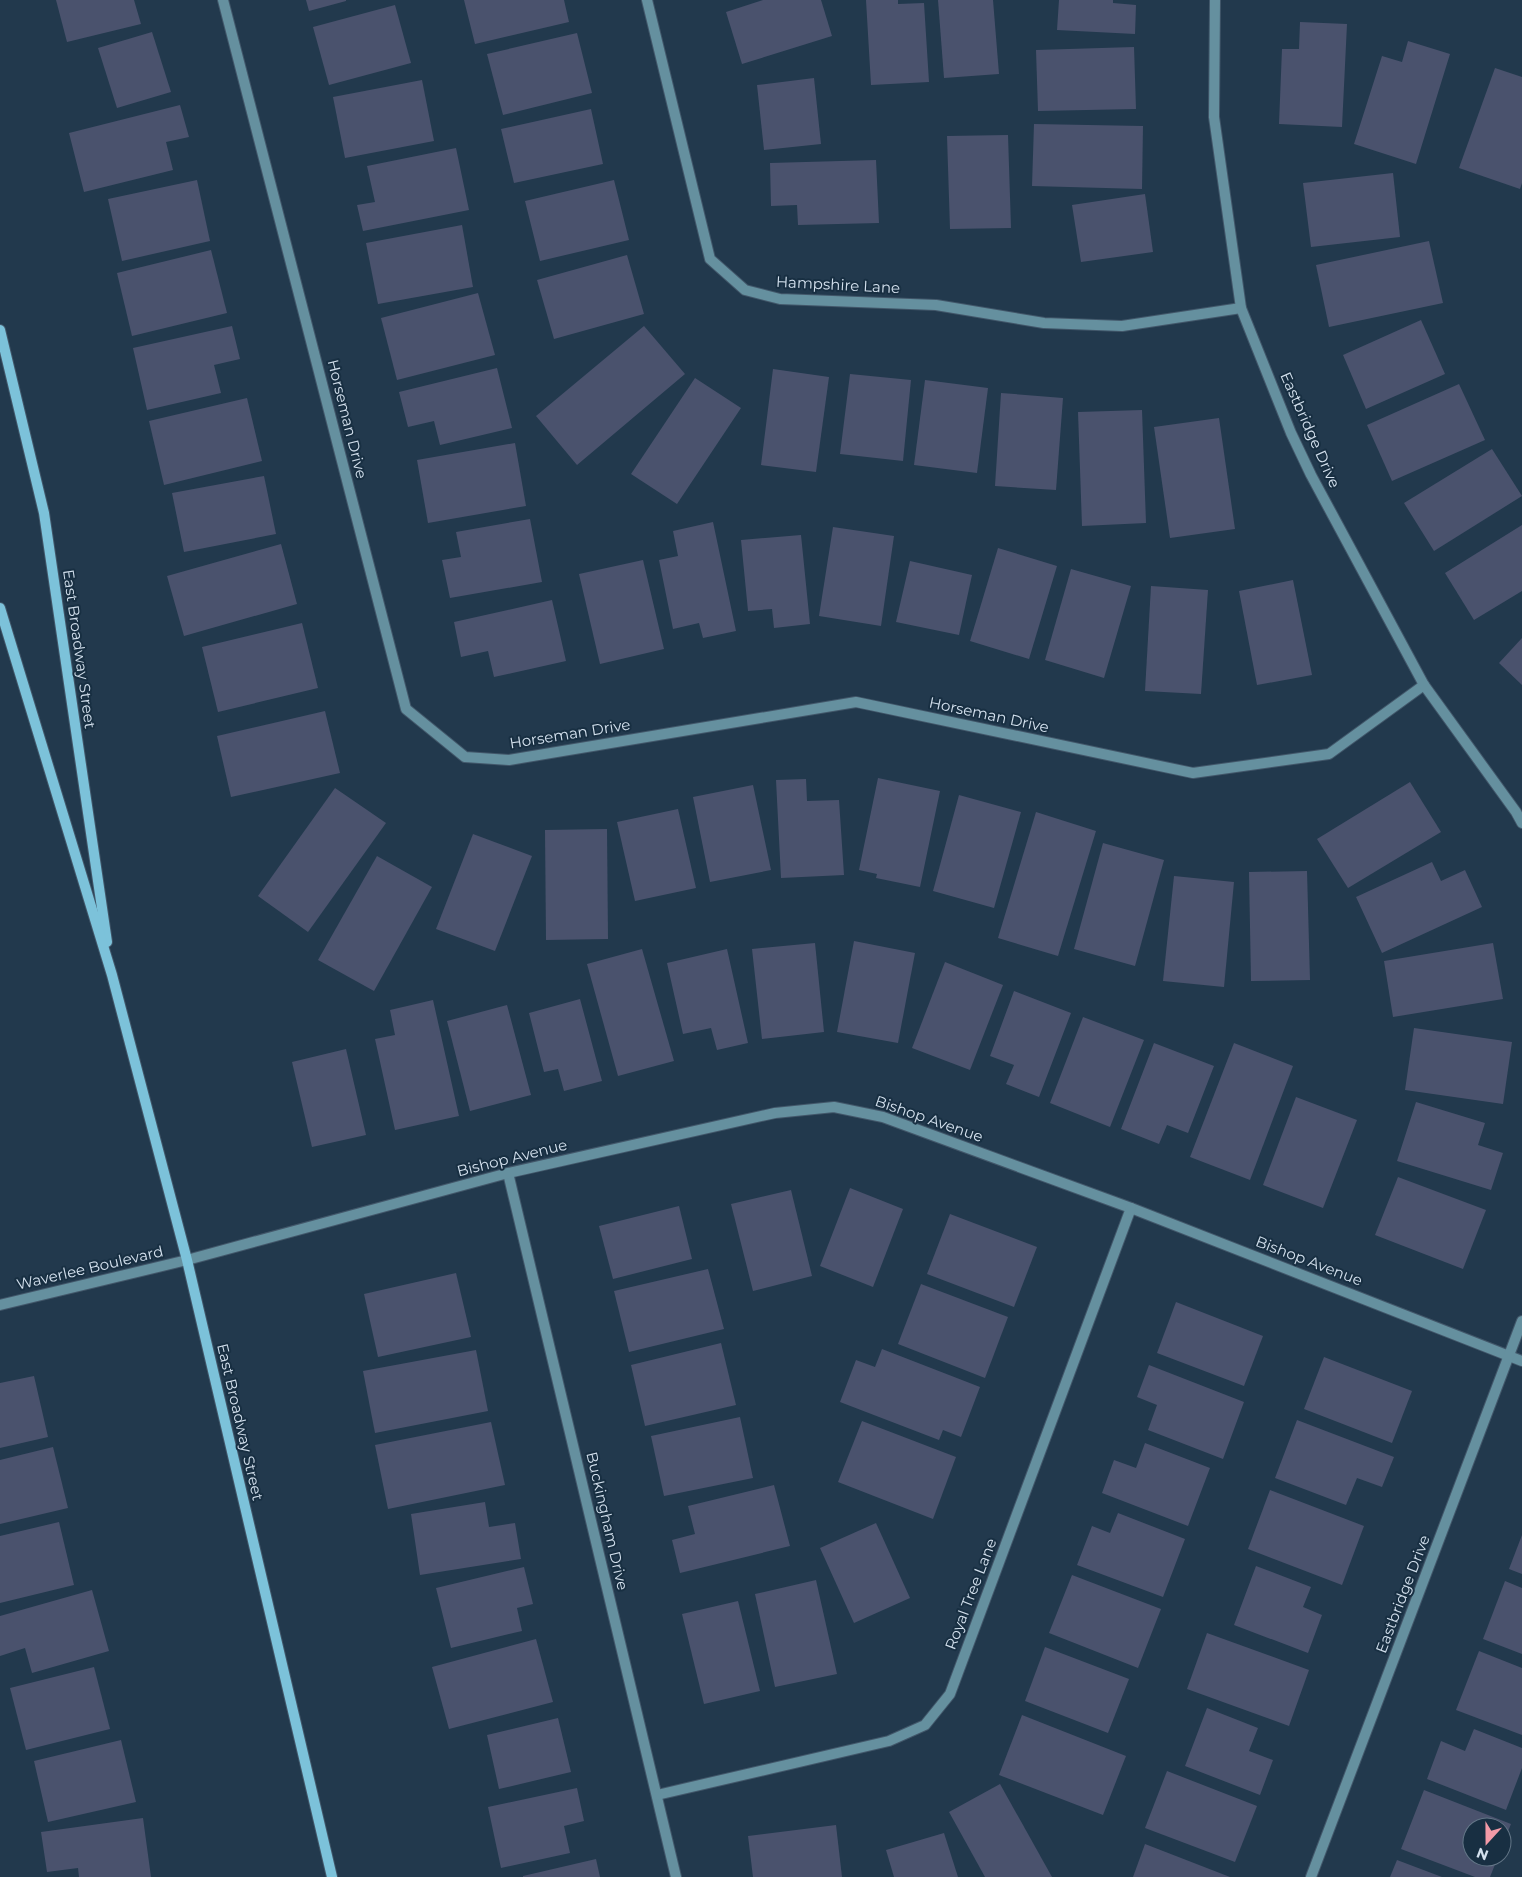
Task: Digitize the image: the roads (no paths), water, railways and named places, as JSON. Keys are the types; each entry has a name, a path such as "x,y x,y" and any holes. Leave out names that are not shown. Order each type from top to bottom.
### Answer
{"main road":[{"name":"East Broadway Street","path":"0,330 44,513 112,975"},
{"name":"East Broadway Street","path":"0,608 112,975 187,1260 332,1877"}],"street":[{"name":"Horseman Drive","path":"223,0 406,709 466,757 509,760 856,702 1193,772 1329,754 1424,685"},
{"name":"Hampshire Lane","path":"647,0 710,259 745,290 780,299 936,305 1044,322 1122,326 1241,308"},
{"name":"Eastbridge Drive","path":"1215,0 1214,117 1241,308 1291,432 1311,475 1424,685 1516,812 1522,824"},
{"name":"Bishop Avenue","path":"187,1260 508,1173 775,1113 834,1107 883,1117 1131,1208 1522,1361"},
{"name":"Buckingham Drive","path":"508,1173 676,1877"},
{"name":"Royal Tree Lane","path":"657,1795 889,1741 925,1724 950,1694 1131,1208"},
{"name":"Waverlee Boulevard","path":"0,1305 187,1260"},
{"name":"Eastbridge Drive","path":"1311,1877 1522,1321"}]}
